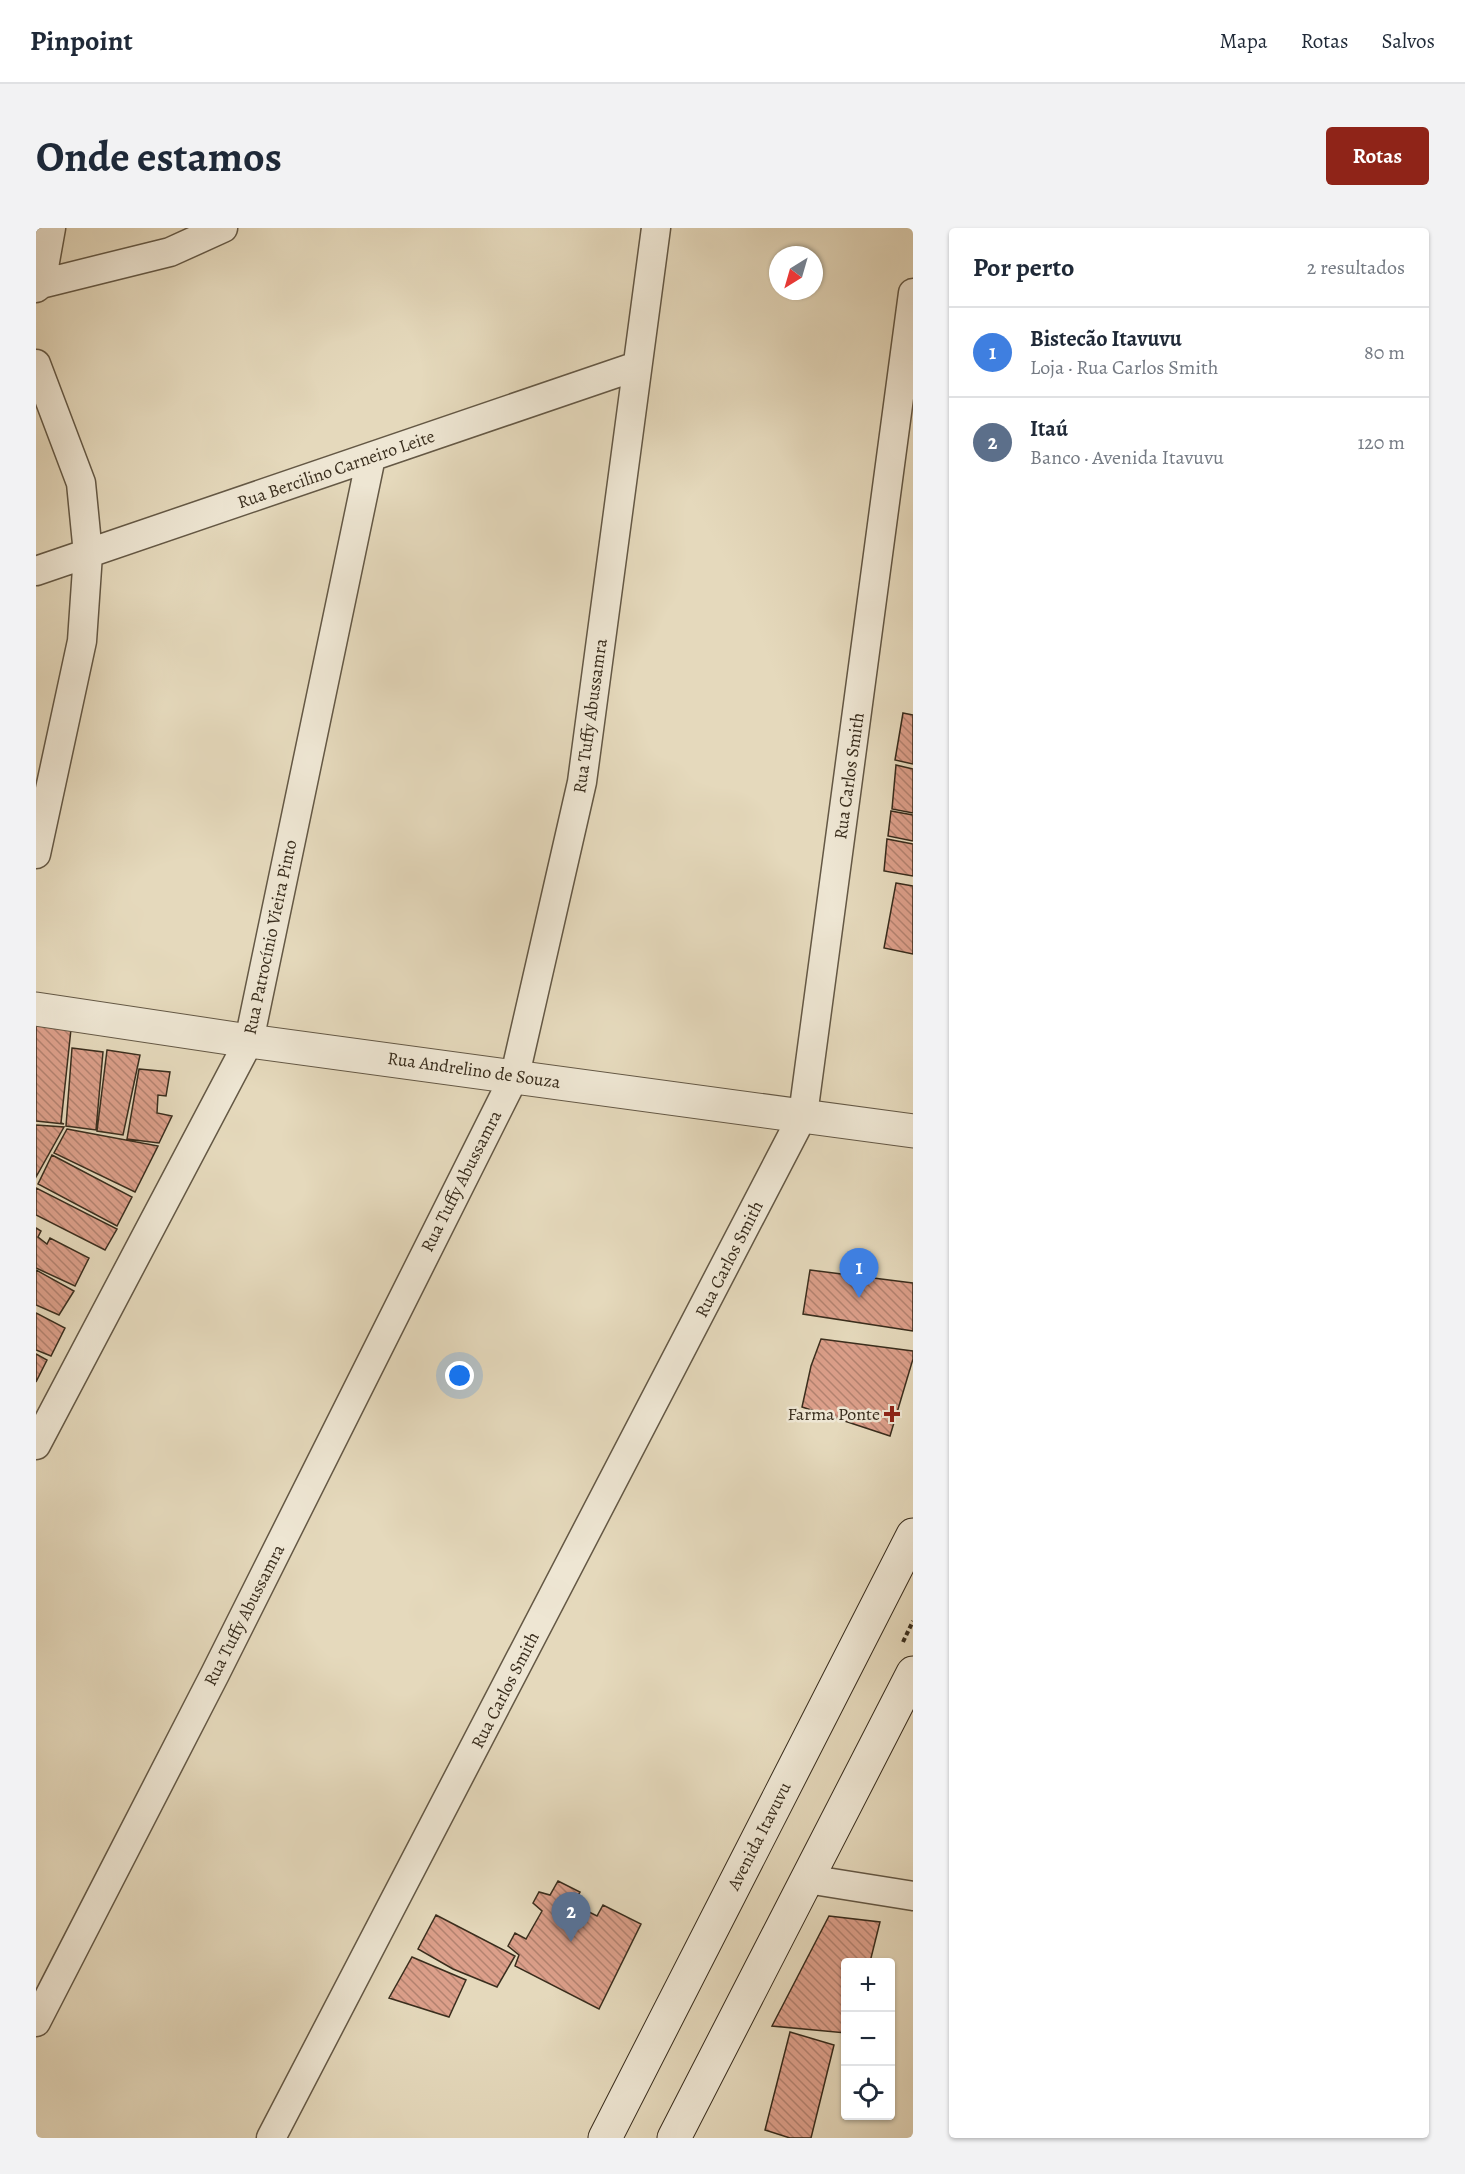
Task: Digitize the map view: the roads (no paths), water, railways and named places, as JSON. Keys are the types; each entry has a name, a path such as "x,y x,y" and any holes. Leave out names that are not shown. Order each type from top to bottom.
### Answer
{"main road":[{"name":"Rua Andrelino de Souza","path":"36,1009 249,1041 515,1075 913,1131"},
{"name":"Avenida Itavuvu","path":"605,2138 913,1535"},
{"path":"674,2138 913,1673"}],"street":[{"path":"51,228 39,286 170,252 223,228"},
{"name":"Rua Tuffy Abussamra","path":"36,2022 515,1075 582,782 656,228"},
{"name":"Rua Carlos Smith","path":"272,2138 803,1115 913,293"},
{"path":"36,364 81,483 88,554 82,641 36,854"},
{"name":"Rua Bercilino Carneiro Leite","path":"36,571 637,366"},
{"name":"Rua Patrocínio Vieira Pinto","path":"36,1445 249,1041 371,457"},
{"path":"807,1879 913,1896"}],"place":[{"name":"Bistecão Itavuvu","path":"859,1298"},
{"name":"Farma Ponte","path":"892,1414"},
{"name":"Itaú","path":"571,1942"}]}
